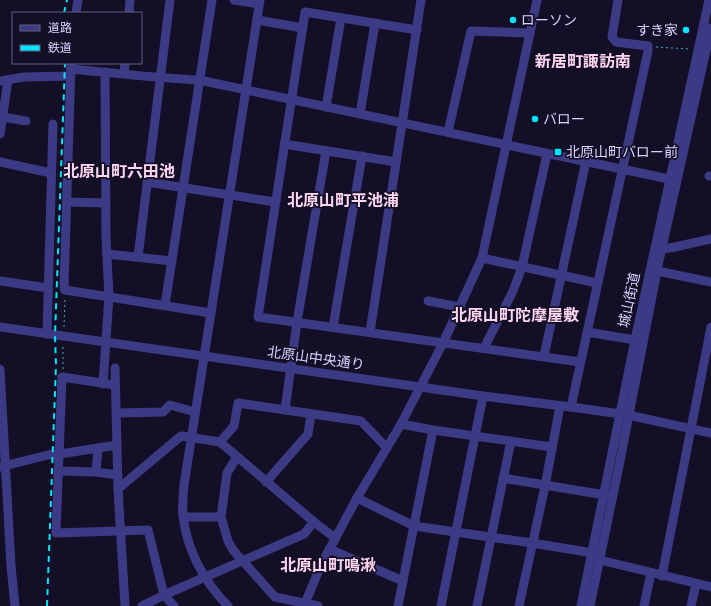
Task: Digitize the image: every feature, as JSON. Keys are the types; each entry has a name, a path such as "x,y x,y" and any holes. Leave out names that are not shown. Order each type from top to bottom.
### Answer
{"street":[{"path":"76,12 78,0"},
{"path":"129,12 130,0"},
{"path":"138,257 170,0"},
{"path":"165,305 212,0"},
{"path":"228,606 212,589 192,552 184,517 184,486 260,2 234,0"},
{"path":"370,332 402,123 418,30 421,0"},
{"path":"304,604 329,549 356,498 387,448 421,387 482,258 537,0"},
{"path":"571,407 648,46 616,42 612,37 618,0"},
{"name":"城山街道","path":"590,606 600,560 635,340 709,0"},
{"path":"418,30 305,12 258,317 580,362"},
{"path":"326,107 340,18"},
{"path":"257,20 303,28"},
{"path":"360,114 375,23"},
{"name":"城山街道","path":"581,606 605,495 658,270 711,28"},
{"path":"448,132 471,31 530,33"},
{"path":"124,73 125,64"},
{"path":"0,134 3,117 4,81 71,69 124,73 160,78 199,80 669,179"},
{"path":"71,69 64,287 66,290 211,313"},
{"path":"103,384 109,296 106,204 105,72"},
{"path":"3,117 26,121"},
{"path":"46,334 53,124"},
{"path":"284,144 396,162"},
{"path":"285,410 297,322 326,151"},
{"path":"484,348 513,291 522,267 547,154"},
{"path":"333,327 362,156"},
{"path":"544,356 586,161"},
{"path":"0,162 51,173"},
{"path":"147,182 275,202"},
{"path":"67,202 106,204"},
{"path":"662,249 711,239"},
{"path":"107,254 172,261"},
{"path":"482,258 597,283"},
{"path":"658,270 711,282"},
{"path":"0,281 48,288"},
{"path":"428,301 460,307"},
{"path":"662,576 711,327"},
{"name":"北原山中央通り","path":"0,328 571,407 624,415 711,433"},
{"path":"586,332 635,340"},
{"path":"115,368 117,413 116,445 125,606"},
{"path":"0,369 4,431 3,467 15,606"},
{"path":"115,386 62,377 60,471 56,533 148,530 164,595 174,606"},
{"path":"441,606 483,396"},
{"path":"220,442 234,426 238,403 361,421 387,448"},
{"path":"117,413 163,412 170,405 195,412"},
{"path":"519,606 545,486 560,406"},
{"path":"266,482 308,434 311,414"},
{"path":"401,424 511,442 552,447"},
{"path":"398,606 433,430"},
{"path":"118,489 181,436 220,442 266,482 335,538"},
{"path":"477,606 511,442"},
{"path":"3,467 48,455 116,445"},
{"path":"96,472 98,448"},
{"path":"238,457 227,473 221,517 228,541 275,598 318,606"},
{"path":"60,471 96,472 118,475"},
{"path":"503,478 605,495"},
{"path":"356,498 414,526 593,553"},
{"path":"184,517 221,517"},
{"path":"142,606 304,534 314,522"},
{"path":"329,549 403,581"},
{"path":"600,560 711,587"},
{"path":"644,606 651,573"},
{"path":"691,606 696,584"}],"path":[{"path":"648,46 698,50"},
{"path":"64,330 66,290"},
{"path":"62,377 64,342"}],"railway":[{"path":"64,12 67,0"},
{"path":"47,606 65,64"}],"place":[{"name":"ローソン","path":"513,20"},
{"name":"すき家","path":"686,30"},
{"name":"バロー","path":"535,119"},
{"name":"北原山町バロー前","path":"558,152"}],"district":[{"name":"新居町諏訪南","path":"583,61"},
{"name":"北原山町六田池","path":"119,171"},
{"name":"北原山町平池浦","path":"343,200"},
{"name":"北原山町陀摩屋敷","path":"515,315"},
{"name":"北原山町鳴湫","path":"328,565"}]}
